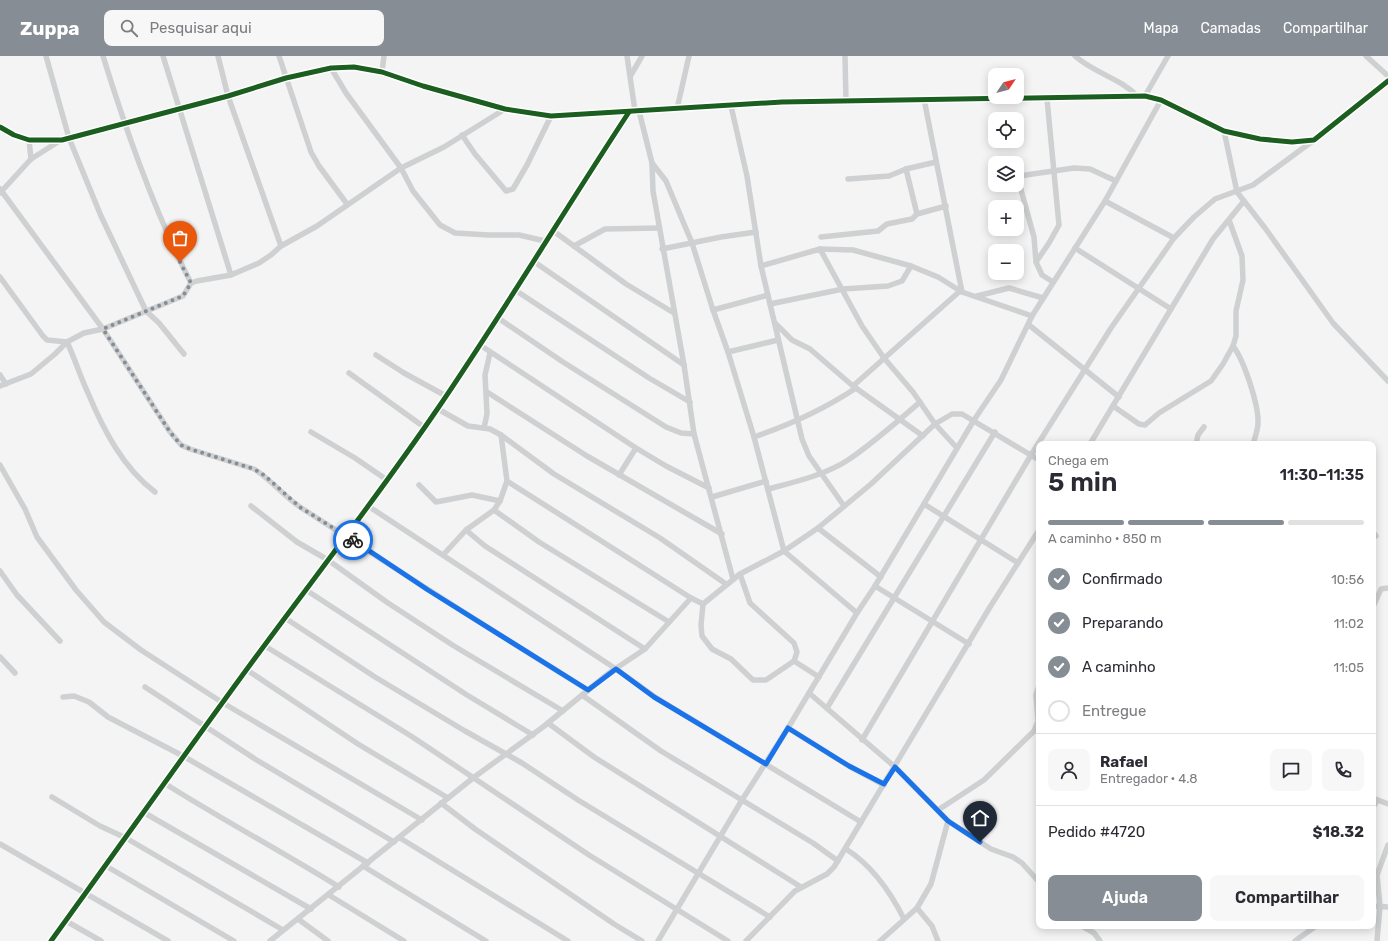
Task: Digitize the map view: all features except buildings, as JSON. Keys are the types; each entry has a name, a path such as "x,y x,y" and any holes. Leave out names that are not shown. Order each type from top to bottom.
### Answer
{"street":[{"path":"46,56 69,138 101,216 146,311 159,323 184,354"},
{"path":"102,56 124,124 166,233 191,283"},
{"path":"163,56 231,275"},
{"path":"218,56 228,96 281,246"},
{"path":"279,56 311,152 319,166 347,204"},
{"path":"382,72 384,56"},
{"path":"627,56 631,75 634,112 652,163 653,191 662,249 684,365 694,434 733,579"},
{"path":"631,75 642,56"},
{"path":"677,110 689,56"},
{"path":"845,56 846,101"},
{"path":"1075,56 1082,63 1107,77 1123,83 1137,96"},
{"path":"1145,96 1168,56"},
{"path":"1366,56 1388,76"},
{"path":"331,68 346,93 401,168 413,191 440,225 455,232 488,235 519,235 545,241"},
{"path":"0,127 14,135 29,140 62,140 178,108 228,96 286,78 331,68 354,68 382,72 423,86 505,109 551,116 677,110 782,102 1145,96 1161,100 1224,131 1260,139 1292,142 1314,140"},
{"path":"1040,441 1138,289 1174,238 1194,217 1215,199 1237,192 1260,180 1314,140 1388,81"},
{"path":"1036,262 1059,225 1047,98"},
{"path":"924,99 946,206 961,292"},
{"path":"658,941 742,800 766,764 857,613 881,577 974,420 1001,380 1029,325 1032,316 1116,181 1161,100"},
{"path":"731,106 747,176 761,266 797,422 809,456 844,506"},
{"path":"0,386 31,374 56,354 67,342 84,333 103,329 183,296 191,283 231,275 258,262 281,246 317,226 401,168 444,147 505,109"},
{"path":"51,941 126,838 183,756 368,506 438,408 498,318 552,230 634,112"},
{"path":"462,135 475,154 506,191 509,191 513,189 527,165 551,116"},
{"path":"1224,131 1237,192 1265,228 1333,323 1388,381"},
{"path":"29,140 31,160"},
{"path":"62,140 31,160 1,191 103,329 170,432 181,445 254,469 264,475 301,508 428,590 588,690"},
{"path":"848,179 889,176 906,169 936,162"},
{"path":"652,163 666,181 692,243 754,437 784,551 857,613"},
{"path":"906,169 917,214"},
{"path":"1053,282 1042,275 1036,262 1034,237 1018,179 1022,174 1055,170 1090,169 1116,181"},
{"path":"1104,201 1174,238"},
{"path":"1092,441 1213,239 1244,201"},
{"path":"821,237 878,232 888,224 912,219 917,214 946,206"},
{"path":"1113,406 1139,424 1145,425 1159,413 1211,381 1223,364 1234,346 1236,336 1236,311 1244,280 1242,256 1229,220"},
{"path":"574,246 605,229 659,228"},
{"path":"552,230 626,284 674,313"},
{"path":"662,249 756,232"},
{"path":"1075,248 1171,309"},
{"path":"761,266 820,249 853,250 912,266 938,277 961,292 977,296 1032,316"},
{"path":"820,249 862,326 884,358 920,402 935,424 958,448"},
{"path":"533,261 684,365"},
{"path":"770,304 843,290 888,286 902,281 912,266"},
{"path":"0,277 47,340 67,342"},
{"path":"977,296 1009,288 1043,298"},
{"path":"515,290 649,378 690,402"},
{"path":"754,437 797,422 830,406 855,387 884,358 961,292"},
{"path":"713,310 768,295"},
{"path":"498,318 666,427 681,433 694,434"},
{"path":"774,321 792,340 810,349 855,387 923,436"},
{"path":"1029,325 1119,397"},
{"path":"728,352 778,340"},
{"path":"67,342 87,393 105,430 123,459 142,482 154,492"},
{"path":"480,346 636,448 666,466 709,488"},
{"path":"1234,346 1246,368 1258,413 1258,424 1254,441"},
{"path":"484,428 487,414 485,375 490,353"},
{"path":"376,355 404,373 446,396"},
{"path":"349,373 424,427"},
{"path":"0,375 6,384"},
{"path":"487,392 619,475 722,534"},
{"path":"768,489 797,482 848,460 920,402"},
{"path":"438,408 468,426 484,428 501,435 554,474 660,538 726,584"},
{"path":"740,574 753,606 794,643 797,652 794,661 766,680 753,680 731,659 712,649 702,636 700,625 703,604 726,584 740,574 784,551 818,528 935,424 952,414 962,414 974,420 1036,458"},
{"path":"1197,441 1198,435 1204,427"},
{"path":"311,432 355,458 387,480"},
{"path":"827,708 995,432"},
{"path":"442,555 466,530 494,510 500,501 507,481 501,435"},
{"path":"862,740 1036,447"},
{"path":"619,475 636,448"},
{"path":"0,465 25,509 36,537 104,622 141,650 223,703 422,820"},
{"path":"507,481 691,598 703,604"},
{"path":"712,497 766,481"},
{"path":"419,485 436,502 472,494 500,501"},
{"path":"924,504 1018,563"},
{"path":"251,506 297,542 328,560 388,603 448,642 563,712"},
{"path":"368,506 616,669 654,697 861,822"},
{"path":"494,510 538,542 669,622"},
{"path":"818,528 881,577"},
{"path":"466,530 485,546 646,649"},
{"path":"746,941 801,887 827,874 838,861 968,644 1036,535"},
{"path":"0,571 17,595 60,641"},
{"path":"875,586 894,600 968,644"},
{"path":"1376,600 1381,589 1388,588"},
{"path":"306,590 461,691 532,735"},
{"path":"270,941 473,778 563,712 588,690 616,669 646,649 691,598"},
{"path":"285,618 374,677 506,754 578,800 699,872 770,917"},
{"path":"265,646 473,778 588,855 728,941"},
{"path":"0,657 15,673"},
{"path":"794,661 819,677"},
{"path":"247,670 358,744 448,798"},
{"path":"145,687 255,759 394,842"},
{"path":"809,693 895,767 948,821 991,849 1014,857 1022,863 1036,879"},
{"path":"582,695 641,738 813,843 838,861"},
{"path":"63,697 74,696 89,702 108,717 183,756 366,865 486,941"},
{"path":"548,723 594,757 801,887"},
{"path":"938,810 984,780 1034,730 1036,726"},
{"path":"788,728 849,766 884,784"},
{"path":"164,783 339,887"},
{"path":"52,797 100,826 126,838 283,930"},
{"path":"1376,800 1388,804"},
{"path":"441,803 487,838 607,920 642,941"},
{"path":"143,812 311,909"},
{"path":"880,941 917,908 931,884 948,821"},
{"path":"400,838 568,941"},
{"path":"0,844 168,941"},
{"path":"1377,941 1380,906 1377,875 1388,845"},
{"path":"846,849 867,865 897,905 904,919"},
{"path":"106,866 234,941"},
{"path":"329,895 404,941"},
{"path":"1376,906 1388,907"},
{"path":"917,908 932,926 938,941"},
{"path":"298,919 328,941"},
{"path":"66,921 100,941"},
{"path":"1087,929 1094,933 1100,941"},
{"path":"1295,941 1312,929"}],"cycle path":[{"path":"0,127 14,135 29,140 62,140 228,96 286,78 331,68 354,67 382,72 423,86 505,109 551,116 782,102 1145,96 1161,100 1224,131 1260,139 1292,142 1314,140 1388,81"},
{"path":"51,941 222,703 413,444 485,337 629,112"}],"way so far":[{"path":"180,262 191,283 183,296 103,329 170,432 181,445 254,469 264,475 301,508 353,540"}],"route":[{"path":"353,540 428,590 588,690 616,669 654,697 766,764 788,728 849,766 884,784 895,767 948,821 980,842"}]}
